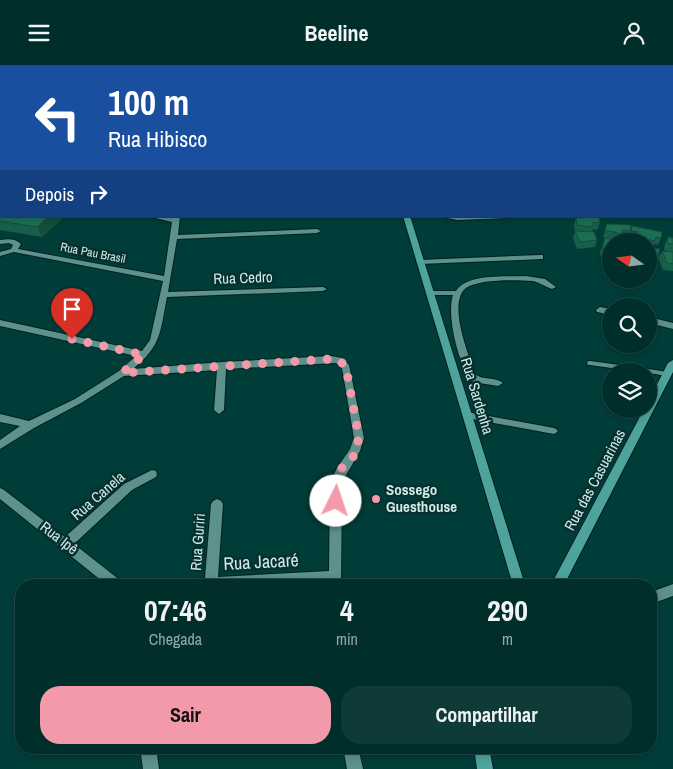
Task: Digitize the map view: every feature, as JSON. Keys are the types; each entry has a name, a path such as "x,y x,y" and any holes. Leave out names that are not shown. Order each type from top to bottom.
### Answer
{"street":[{"path":"490,65 503,65"},
{"path":"0,445 30,425 78,401 122,373 144,355 154,340 177,219 159,217"},
{"name":"Rua Sardenha","path":"406,217 516,579"},
{"path":"449,217 482,217"},
{"path":"174,237 317,231"},
{"name":"Rua Pau Brasil","path":"0,243 15,242 17,244 14,250"},
{"name":"Rua Pau Brasil","path":"0,254 14,250 167,279"},
{"path":"420,262 540,257"},
{"path":"498,383 476,380 471,375 455,322 454,310 458,293 467,284 481,280 534,278 544,281 552,287"},
{"name":"Rua Cedro","path":"164,295 323,289"},
{"path":"430,293 458,293"},
{"path":"657,322 673,325"},
{"path":"0,323 144,355"},
{"path":"122,373 222,365 339,360 346,367 359,438 357,449 339,471 336,483 335,579"},
{"name":"Rua das Casuarinas","path":"560,579 673,363"},
{"path":"219,410 222,365"},
{"path":"0,418 30,425"},
{"name":"Rua Canela","path":"66,543 128,487 152,474"},
{"name":"Rua Ipê","path":"0,493 110,579"},
{"name":"Rua Guriri","path":"211,579 217,504"},
{"path":"657,596 673,590"},
{"path":"149,754 151,769"},
{"path":"352,754 355,769"},
{"path":"482,754 485,769"}],"lane":[{"path":"590,363 602,365"},
{"path":"657,372 667,374"},
{"path":"467,415 554,431"}],"building":[{"path":"0,217 48,217 37,227 0,221"},
{"path":"599,217 600,223 593,222 593,227 577,225 576,218"},
{"path":"607,224 631,225 630,231 623,230 622,233 605,230"},
{"path":"632,226 662,232 661,238 658,237 658,233 631,231"},
{"path":"575,231 594,232 597,240 580,242"},
{"path":"668,237 673,238 673,244 667,243"},
{"path":"662,251 673,252 673,264 667,263"}],"place":[{"name":"Sossego Guesthouse","path":"376,499"}],"route":[{"path":"72,339 144,355 122,373 222,365 339,360 346,367 359,438 353,457 339,471 336,483 336,501"}]}
